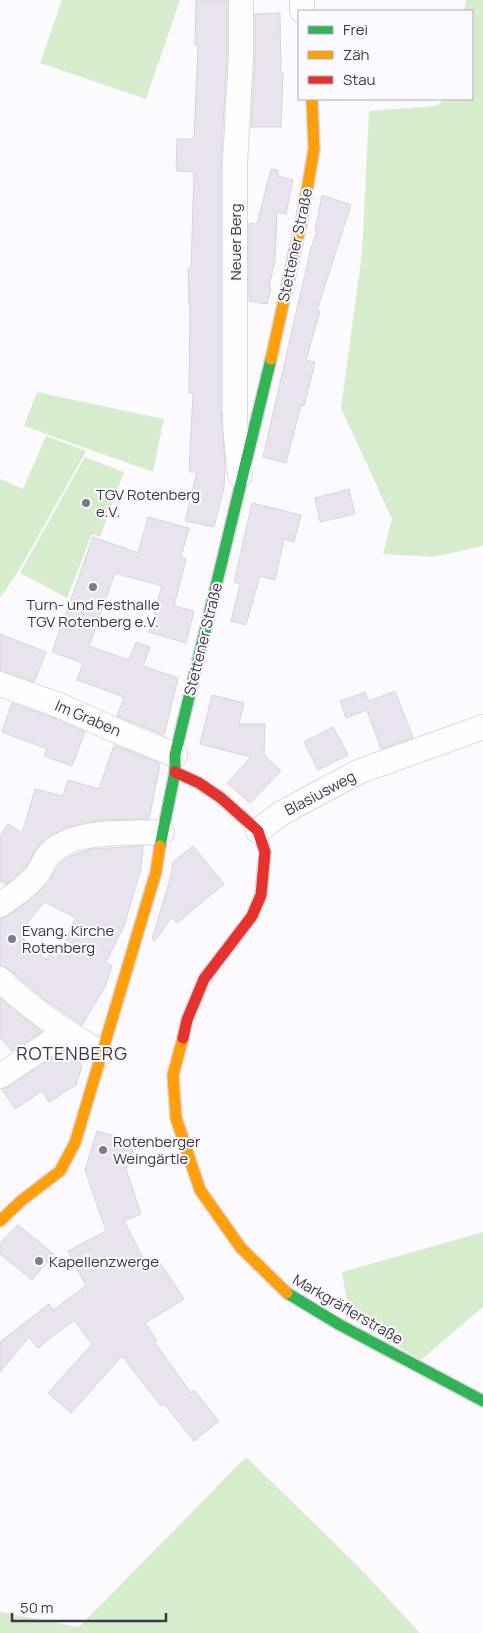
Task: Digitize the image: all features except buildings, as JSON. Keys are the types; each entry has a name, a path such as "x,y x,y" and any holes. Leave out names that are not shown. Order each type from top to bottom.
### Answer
{"street":[{"name":"Neuer Berg","path":"240,483 234,407 235,163 241,56 241,0"},
{"name":"Stettener Straße","path":"0,1221 21,1201 60,1171 75,1143 156,872 175,763 302,219 314,149 312,100"},
{"name":"Im Graben","path":"0,684 61,706 117,731 175,763"},
{"name":"Blasiusweg","path":"258,831 280,814 358,772 483,727"},
{"path":"175,763 221,798 258,831"},
{"name":"Markgräflerstraße","path":"258,831 265,852 261,894 252,916 204,979 187,1020 172,1075 176,1118 200,1190 241,1248 289,1295 340,1325 483,1401"},
{"path":"0,905 11,898 37,874 50,854 69,842 87,836 162,832"},
{"path":"0,979 15,994 48,1020 101,1053"},
{"path":"0,1076 66,1032"}],"green space":[{"path":"62,0 180,0 146,99 40,63"},
{"path":"466,0 483,0 483,546 433,557 383,554 392,519 341,408 362,253 369,111 436,106 444,100 473,100 473,10 464,10"},
{"path":"37,392 164,419 153,472 24,426"},
{"path":"46,436 86,451 18,572 0,598 0,480 23,489"},
{"name":"TGV Rotenberg e.V.","path":"85,457 124,472 100,537 92,534 67,598 20,573"},
{"path":"483,1232 483,1307 421,1360 350,1318 342,1272"},
{"path":"246,1457 357,1565 420,1633 0,1633 0,1612 79,1627"}],"traffic: fast":[{"path":"160,846 175,772 175,755 271,359"},
{"path":"287,1293 340,1325 483,1401"}],"traffic: slow":[{"path":"271,359 302,219 314,149 312,100"},
{"path":"0,1221 21,1201 60,1171 75,1143 156,872 160,846"},
{"path":"183,1038 173,1075 176,1118 200,1190 241,1248 287,1293"}],"traffic: jam":[{"path":"175,772 199,783 221,798 258,831 265,852 261,895 252,916 204,979 187,1020 183,1038"}],"place":[{"name":"TGV Rotenberg e.V.","path":"86,503"},
{"name":"Turn- und Festhalle TGV Rotenberg e.V.","path":"93,587"},
{"name":"Evang. Kirche Rotenberg","path":"12,939"},
{"name":"Rotenberger Weingärtle","path":"103,1150"},
{"name":"Kapellenzwerge","path":"39,1261"}],"district":[{"name":"ROTENBERG","path":"72,1053"}]}
